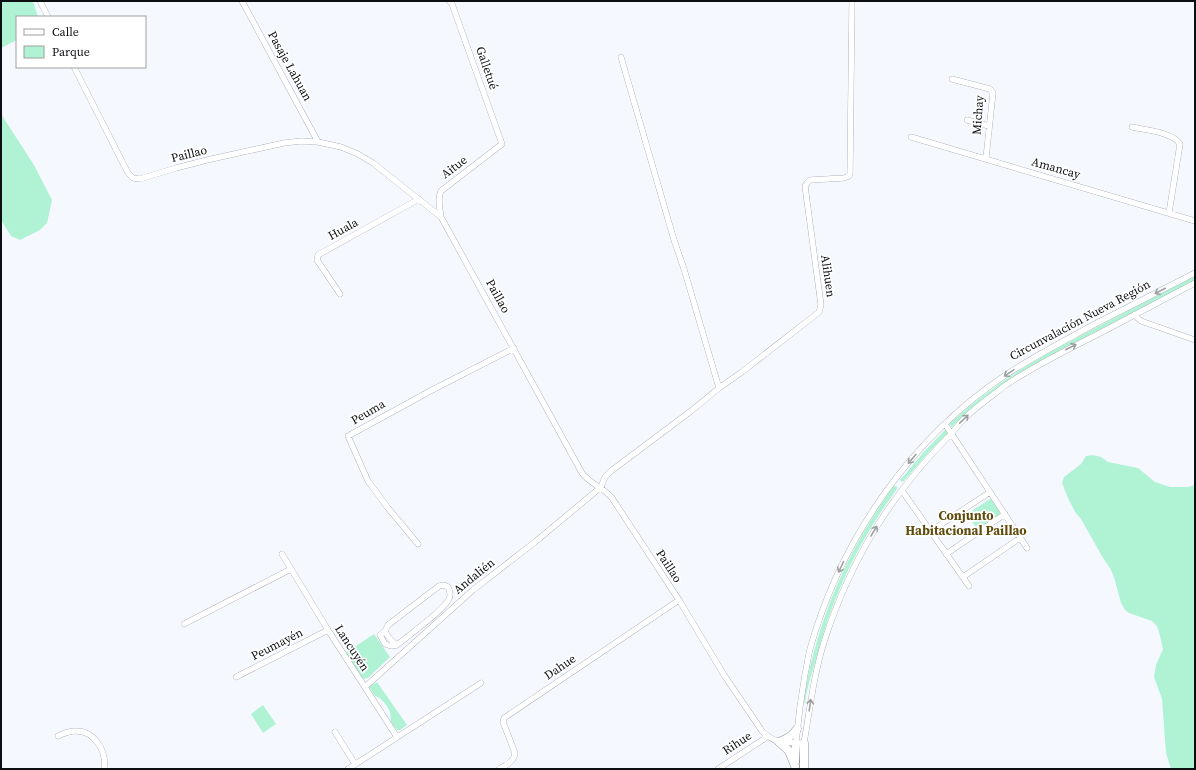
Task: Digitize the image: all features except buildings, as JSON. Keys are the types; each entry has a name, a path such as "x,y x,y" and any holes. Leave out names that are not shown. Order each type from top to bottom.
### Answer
{"street":[{"path":"40,1 48,16"},
{"name":"Pasaje Lahuan","path":"242,1 318,142"},
{"name":"Galletué","path":"450,1 463,32 502,144"},
{"name":"Alihuen","path":"601,487 605,477 611,471 818,314 821,305 805,186 810,180 844,178 850,174 852,1"},
{"path":"621,56 674,240 719,388"},
{"name":"Paillao","path":"75,68 131,177 140,179 207,160 292,142 318,142 341,147 365,158 441,217 579,469 587,479 601,487 612,498 679,600 724,675 762,731 770,738 779,742 800,743"},
{"name":"Michay","path":"952,79 990,89 993,92 986,158"},
{"path":"967,120 989,126"},
{"path":"1132,127 1166,134 1175,138 1180,144 1169,213"},
{"name":"Amancay","path":"911,137 1195,221"},
{"name":"Aitue","path":"441,217 438,198 441,191 502,144"},
{"name":"Huala","path":"340,294 317,260 318,255 419,199"},
{"name":"Circunvalación Nueva Región","path":"804,769 797,729 810,650 829,595 845,559 875,507 894,482 919,451 945,424 990,386 1027,361 1056,345 1195,273"},
{"name":"Circunvalación Nueva Región","path":"795,768 813,686 825,641 837,605 851,571 870,538 902,490 926,459 964,418 1021,376 1051,357 1195,283"},
{"path":"1134,315 1140,321 1195,340"},
{"name":"Peuma","path":"418,544 368,481 348,436 427,392 514,348"},
{"path":"945,424 1027,548"},
{"path":"894,482 902,490 969,586"},
{"name":"Andalién","path":"365,687 473,590 535,542 601,487"},
{"path":"931,531 990,492"},
{"path":"946,554 1005,514"},
{"path":"963,577 1020,538"},
{"name":"Lancuyén","path":"282,554 328,630 398,737"},
{"path":"184,624 291,569"},
{"path":"450,595 450,598 443,607 397,645 391,646 385,644 380,635 385,631 388,625 439,586 444,585 448,587 450,595 458,604"},
{"name":"Dahue","path":"499,769 512,761 515,756 504,718 679,600"},
{"name":"Peumayén","path":"236,677 328,630"},
{"path":"348,769 481,683"},
{"path":"795,768 789,751 779,742 789,738 797,729"},
{"path":"58,736 76,731 90,735 96,740 102,750 105,763 104,769"},
{"path":"335,732 355,764"},
{"name":"Rihue","path":"718,769 764,739 766,735"}],"green space":[{"path":"1,1 33,1 38,16 16,16 16,40 1,48"},
{"path":"1,114 34,165 52,200 47,223 40,230 20,240 11,236 1,220"},
{"path":"1195,276 1195,280 1046,358 965,415 952,427 950,425 950,423 961,413 1009,377 1047,353"},
{"path":"945,430 947,430 948,433 902,482 900,480"},
{"path":"1093,455 1101,457 1108,462 1138,468 1155,482 1170,487 1188,487 1195,485 1195,769 1171,769 1166,753 1162,699 1154,677 1156,665 1163,649 1157,626 1152,621 1129,613 1125,610 1121,603 1110,568 1081,519 1075,512 1062,483 1064,477 1081,464 1086,456"},
{"path":"896,486 897,489 883,508 859,549 839,591 823,636 808,686 805,703 803,703 816,645 835,589 861,537 893,487"},
{"path":"990,499 993,500 1001,514 977,529 967,514"},
{"path":"374,634 390,657 368,678 363,679 344,654"},
{"path":"377,682 407,725 400,730 397,730 391,722 390,712 387,706 380,698 375,696 369,687"},
{"path":"263,705 276,724 263,733 251,714"}],"district":[{"name":"Conjunto Habitacional Paillao","path":"966,522"}]}
